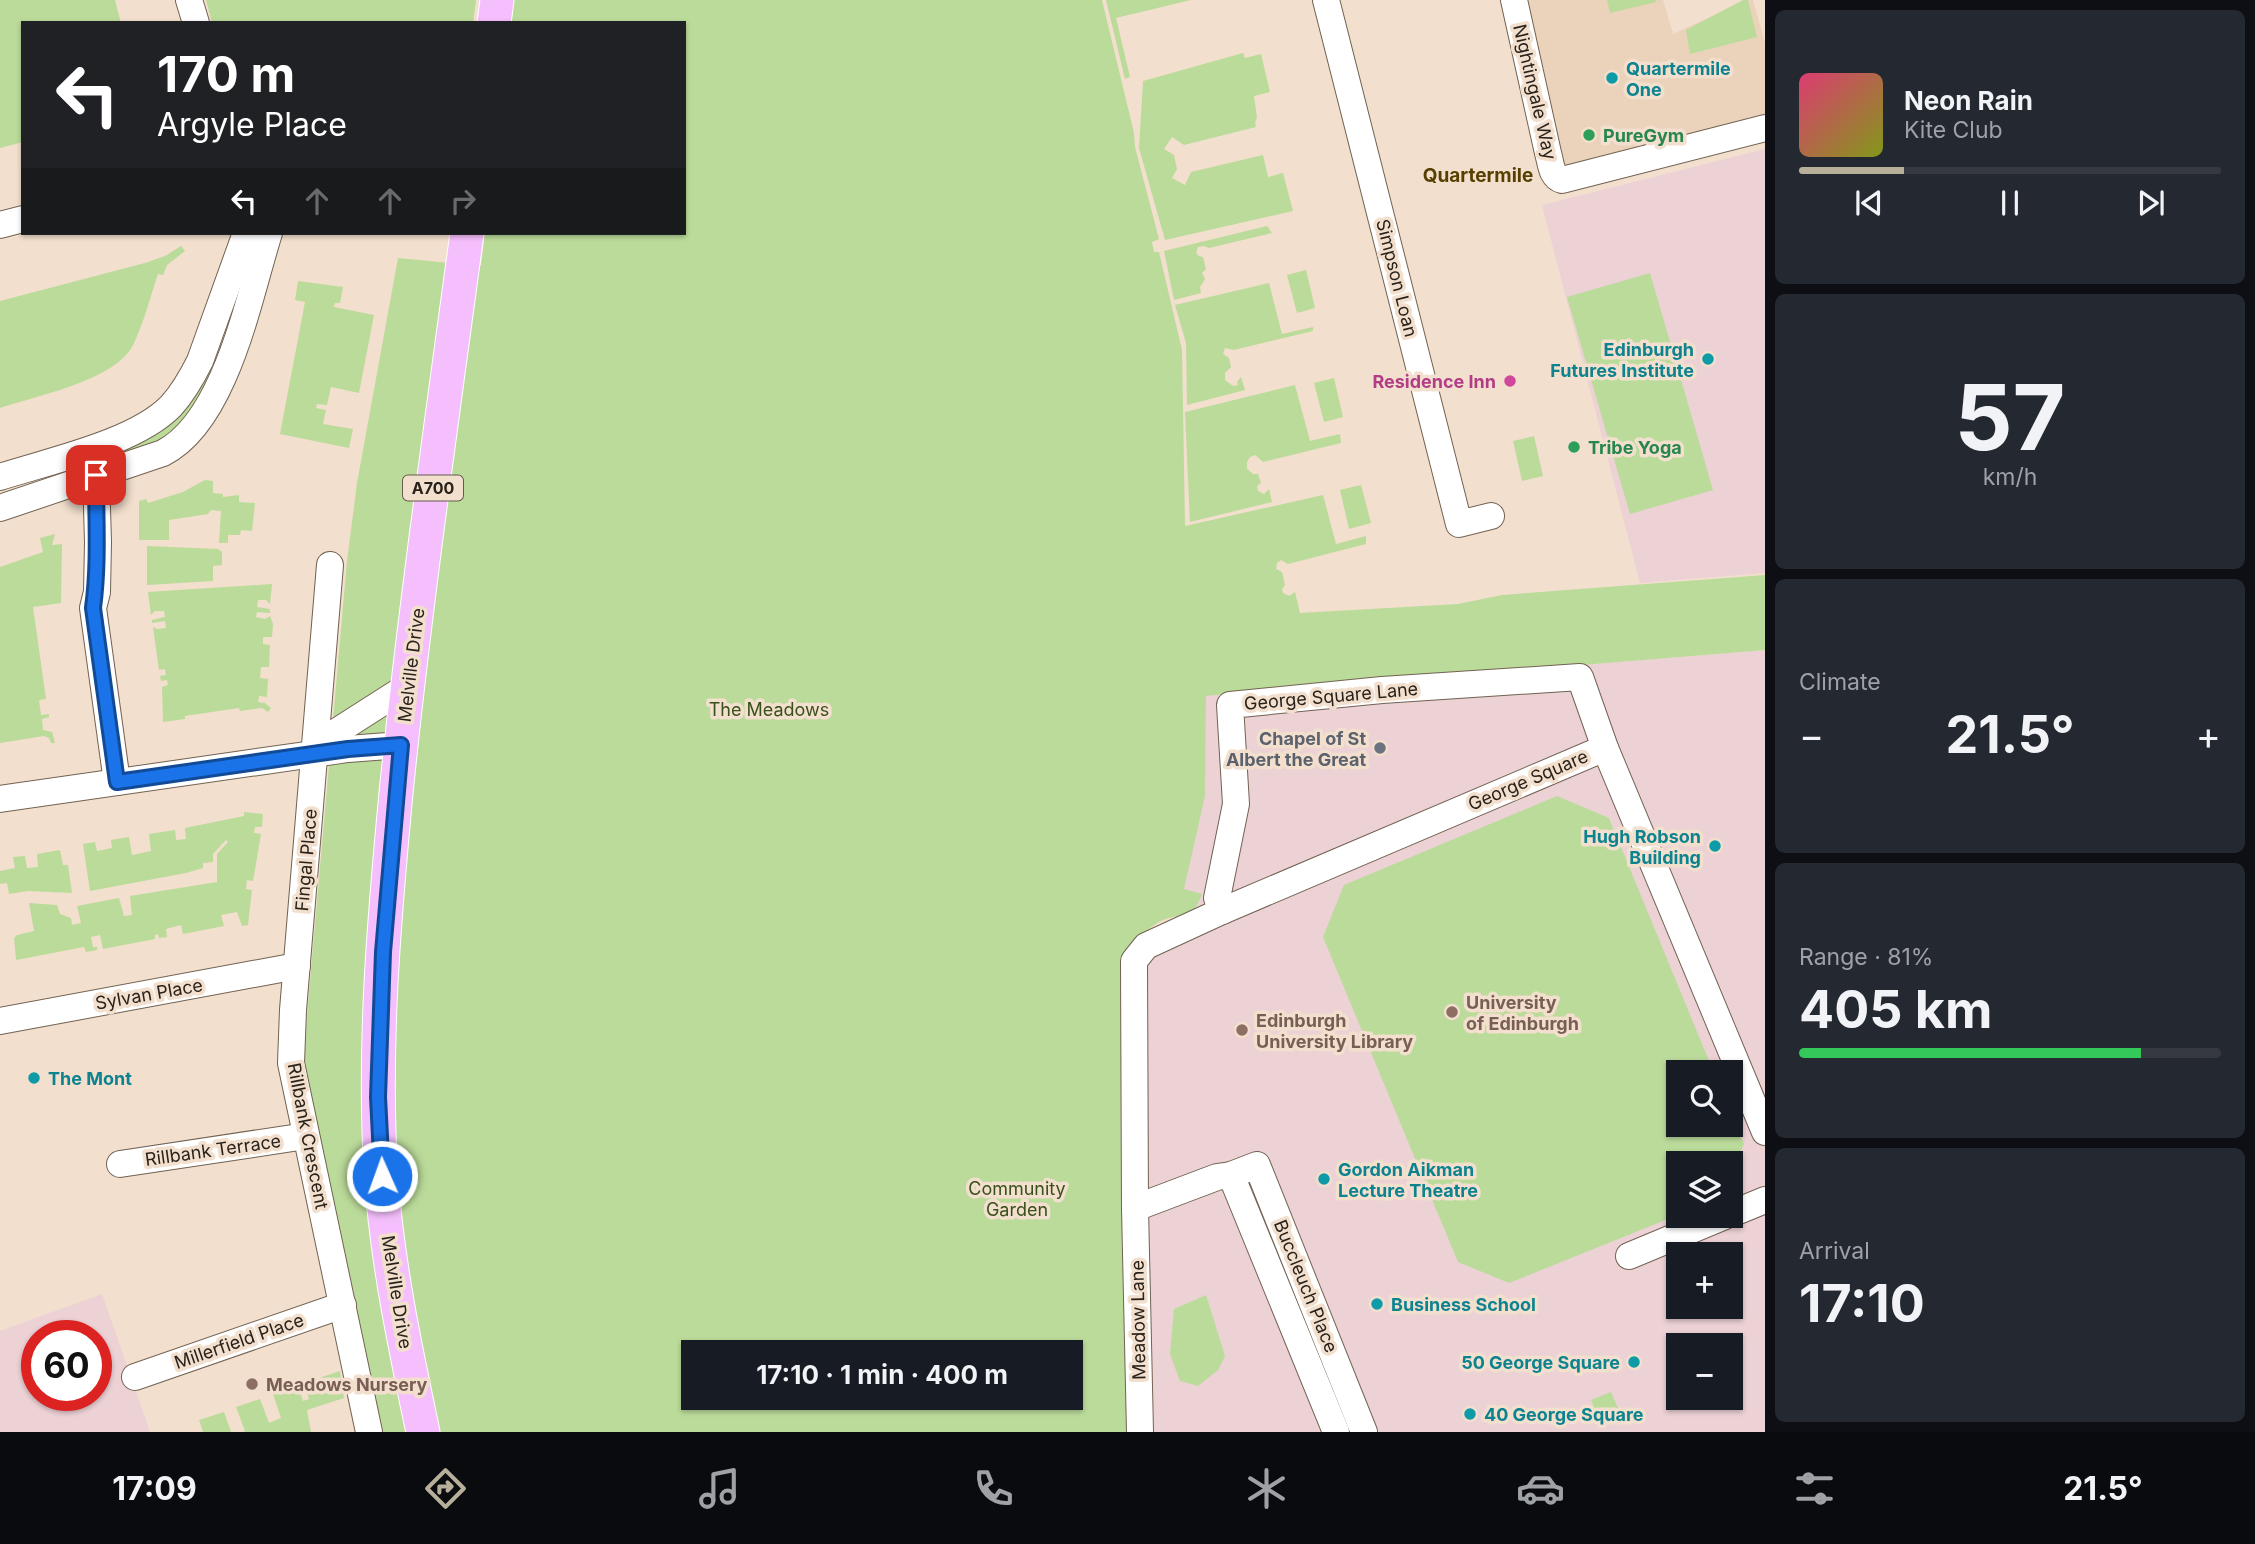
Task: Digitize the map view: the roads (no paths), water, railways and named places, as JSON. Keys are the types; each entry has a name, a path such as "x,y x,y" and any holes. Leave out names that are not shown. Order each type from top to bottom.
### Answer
{"main road":[{"path":"494,21 496,0"},
{"name":"Melville Drive","path":"423,1432 390,1264 382,1176 378,1097 384,930 408,685 467,235"}],"street":[{"path":"190,0 195,21"},
{"name":"Simpson Loan","path":"1326,0 1459,524 1491,516"},
{"name":"Nightingale Way","path":"1514,0 1551,164 1557,179 1562,180 1765,128"},
{"path":"0,225 21,220"},
{"path":"0,477 114,440 142,427 170,407 190,380 200,360 245,235"},
{"path":"0,508 163,453 178,443 194,426 215,394 235,348 268,235"},
{"path":"96,475 98,567 93,608 117,782"},
{"name":"Fingal Place","path":"297,966 330,565"},
{"name":"George Square Lane","path":"1222,911 1217,898 1236,804 1230,705 1382,690 1580,677 1605,748"},
{"path":"316,754 336,732 408,685"},
{"path":"0,799 316,754 401,745"},
{"name":"George Square","path":"1222,911 1605,748 1765,1132"},
{"path":"1135,1208 1134,961 1146,946 1222,911"},
{"name":"Sylvan Place","path":"0,1021 297,966"},
{"name":"Rillbank Crescent","path":"297,966 291,1063 369,1432"},
{"name":"Rillbank Terrace","path":"120,1164 306,1136"},
{"name":"Buccleuch Place","path":"1135,1208 1257,1165 1364,1432"},
{"name":"Buccleuch Place","path":"1231,1175 1336,1432"},
{"path":"1743,1209 1765,1200"},
{"name":"Meadow Lane","path":"1135,1208 1140,1432"},
{"path":"1629,1256 1696,1228"},
{"name":"Millerfield Place","path":"135,1377 343,1305"}],"place":[{"name":"Quartermile One","path":"1612,78"},
{"name":"PureGym","path":"1589,135"},
{"name":"Edinburgh Futures Institute","path":"1708,359"},
{"name":"Residence Inn","path":"1510,381"},
{"name":"Tribe Yoga","path":"1574,447"},
{"name":"Chapel of St Albert the Great","path":"1380,748"},
{"name":"Hugh Robson Building","path":"1715,846"},
{"name":"University of Edinburgh","path":"1452,1012"},
{"name":"Edinburgh University Library","path":"1242,1030"},
{"name":"The Mont","path":"34,1078"},
{"name":"Gordon Aikman Lecture Theatre","path":"1324,1179"},
{"name":"Business School","path":"1377,1304"},
{"name":"50 George Square","path":"1634,1362"},
{"name":"Meadows Nursery","path":"252,1384"},
{"name":"40 George Square","path":"1470,1414"}],"district":[{"name":"Quartermile","path":"1478,175"}],"park label":[{"name":"The Meadows","path":"769,709"},
{"name":"Community Garden","path":"1017,1198"}]}
